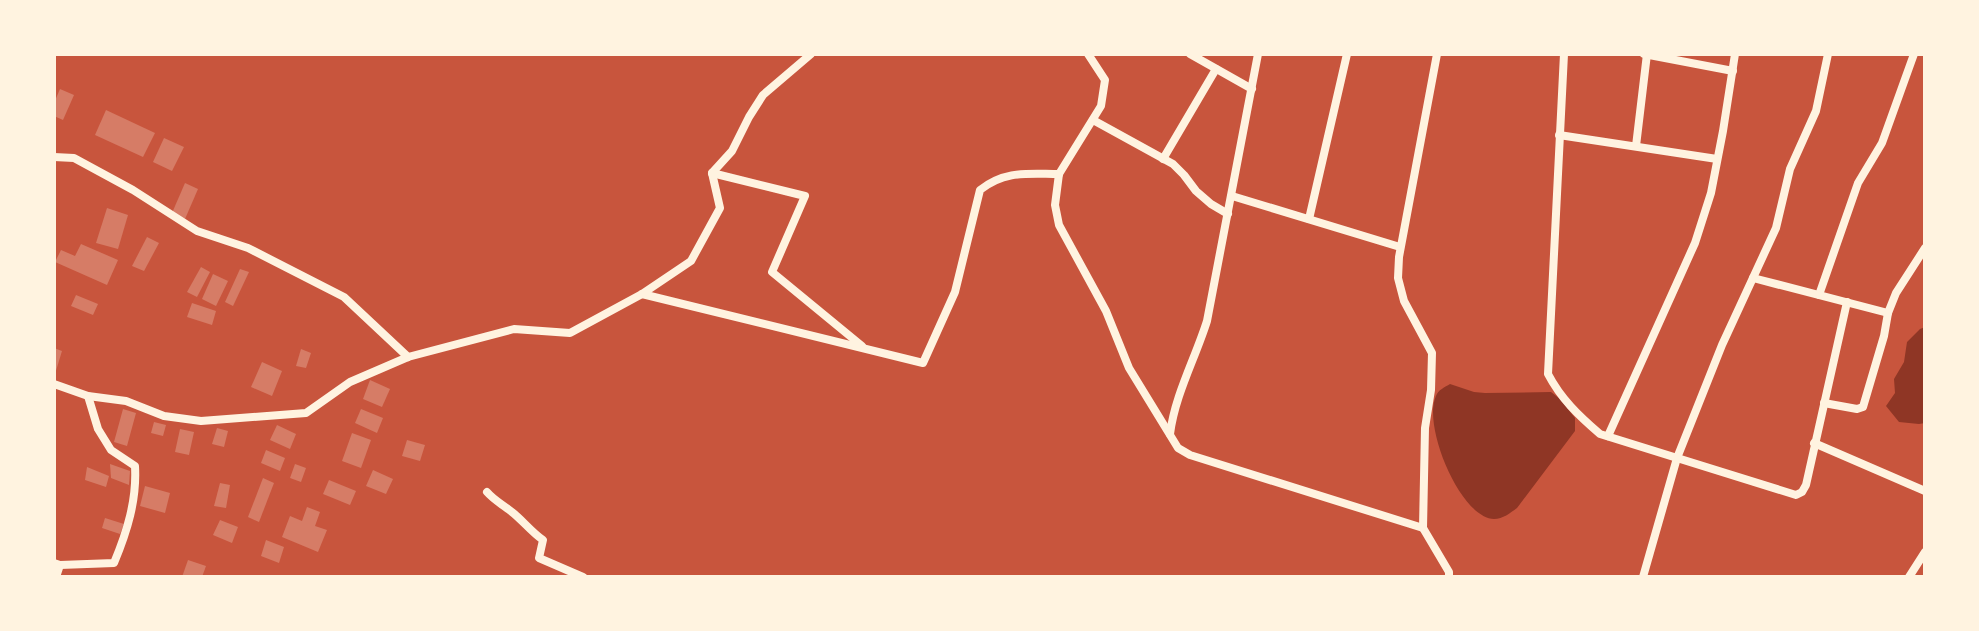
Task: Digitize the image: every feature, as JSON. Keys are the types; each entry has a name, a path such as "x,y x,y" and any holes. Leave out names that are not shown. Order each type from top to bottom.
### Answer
{"street":[{"path":"712,173 732,151 763,95 811,54"},
{"path":"1088,54 1105,80 1101,106 1059,174 1055,205 1059,225 1106,311 1129,368 1178,448 1190,455 1423,528"},
{"path":"1190,54 1252,89"},
{"path":"1170,435 1173,414 1207,321 1258,54"},
{"path":"1309,219 1347,54"},
{"path":"1437,54 1400,247 1398,278 1404,301 1432,353 1431,390 1425,428 1423,528 1449,577"},
{"path":"1564,54 1548,374 1557,391 1600,434 1796,495 1802,492 1847,302"},
{"path":"1636,146 1646,54 1733,71"},
{"path":"1608,436 1695,243 1711,193 1735,54"},
{"path":"1643,577 1677,458 1722,345 1776,228 1790,169 1816,111 1828,54"},
{"path":"1819,295 1858,183 1882,143 1914,54"},
{"path":"1163,159 1216,69"},
{"path":"1093,120 1163,159 1184,175 1211,204 1228,214"},
{"path":"1559,135 1717,159"},
{"path":"54,157 74,158 133,190 197,231 248,248 344,297 408,357"},
{"path":"54,384 88,396 126,401 164,416 201,421 306,413 350,382 408,357 514,329 570,333 642,294 691,261 720,208 712,173"},
{"path":"712,173 805,196 772,272 866,349"},
{"path":"642,294 923,363 955,292 980,190 991,181 1007,175 1059,174"},
{"path":"1232,196 1400,247"},
{"path":"1824,403 1857,409 1863,407 1888,313 1896,293 1925,248"},
{"path":"1753,278 1888,313"},
{"path":"56,577 57,564 114,563 131,510 135,466 111,450 98,429 88,396"},
{"path":"1814,443 1925,491"},
{"path":"487,492 543,540 539,558 583,577"},
{"path":"1909,577 1925,552"}],"shaded area":[{"path":"1925,327 1925,423 1899,422 1886,406 1895,393 1894,379 1904,362 1907,342"},
{"path":"1450,384 1485,393 1551,392 1575,418 1575,431 1517,508 1503,517 1494,519 1481,515 1457,487 1447,468 1434,427 1433,410 1437,394"}],"building":[{"path":"60,89 74,95 63,120 54,116 54,103"},
{"path":"106,110 155,133 143,157 95,135"},
{"path":"164,138 184,147 172,171 153,162"},
{"path":"185,183 198,189 185,219 172,213"},
{"path":"107,208 128,215 118,249 96,243"},
{"path":"147,237 159,243 144,271 132,266"},
{"path":"81,244 118,260 107,285 55,262 61,250 75,256"},
{"path":"201,267 210,272 197,297 187,292"},
{"path":"240,269 249,272 233,306 225,302"},
{"path":"213,274 228,281 216,306 202,299"},
{"path":"76,295 98,304 93,315 71,306"},
{"path":"192,303 216,311 212,325 187,317"},
{"path":"54,348 62,351 55,374 54,374"},
{"path":"301,349 311,353 306,368 296,366"},
{"path":"262,362 282,371 272,396 251,387"},
{"path":"370,380 390,389 382,407 363,399"},
{"path":"123,409 136,413 127,446 114,442"},
{"path":"361,409 383,418 377,433 355,423"},
{"path":"154,422 166,425 163,436 151,433"},
{"path":"277,425 296,434 290,449 270,440"},
{"path":"217,428 228,431 224,447 212,444"},
{"path":"180,429 194,432 189,455 175,452"},
{"path":"352,433 371,440 361,468 342,461"},
{"path":"407,440 425,445 420,461 402,456"},
{"path":"266,450 285,458 280,471 261,463"},
{"path":"110,464 130,471 129,485 111,478"},
{"path":"295,464 306,468 301,482 290,478"},
{"path":"87,467 109,476 106,487 85,480"},
{"path":"373,470 393,479 386,494 366,486"},
{"path":"263,478 274,483 259,522 248,517"},
{"path":"329,480 356,491 350,505 323,494"},
{"path":"220,483 230,485 226,508 214,506"},
{"path":"145,486 170,493 165,513 140,506"},
{"path":"307,507 320,512 315,526 327,530 318,552 282,537 290,516 302,521"},
{"path":"105,518 124,524 120,534 102,528"},
{"path":"220,520 238,527 232,543 213,535"},
{"path":"266,540 284,547 279,563 261,556"},
{"path":"188,560 206,566 202,577 182,577"}]}
